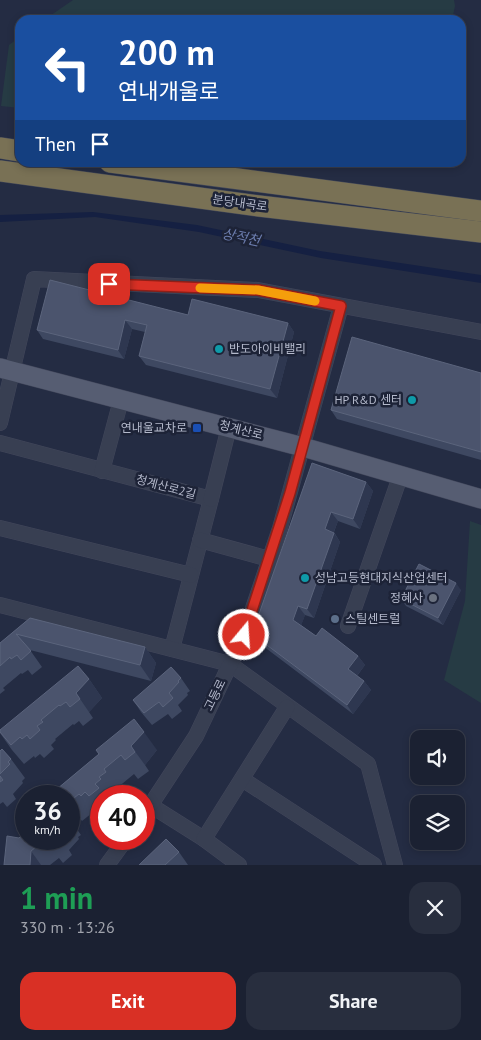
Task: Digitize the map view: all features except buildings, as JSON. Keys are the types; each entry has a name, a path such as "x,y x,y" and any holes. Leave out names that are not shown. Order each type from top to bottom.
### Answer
{"highway":[{"path":"0,148 15,150"},
{"name":"분당내곡로","path":"149,167 481,210"},
{"name":"분당내곡로","path":"0,171 259,206 481,232"}],"main road":[{"name":"청계산로","path":"7,370 303,446 481,499"}],"street":[{"path":"0,423 7,370 34,280 258,290 481,332"},
{"name":"고등로","path":"155,798 196,736 244,635 269,560 303,446 341,306"},
{"path":"102,470 121,400"},
{"path":"210,499 229,427"},
{"name":"청계산로2길","path":"0,444 210,499 172,649"},
{"path":"348,626 400,474"},
{"path":"0,528 191,575"},
{"path":"200,540 269,560"},
{"path":"0,604 230,664 368,764 395,865"},
{"path":"204,839 287,707"},
{"path":"242,779 374,865"},
{"path":"155,814 204,839 239,865"},
{"path":"107,865 118,850"}],"shaded area":[{"path":"73,0 454,0 455,6 453,15 51,15"},
{"path":"15,41 15,107 1,106 9,45"},
{"path":"470,521 481,525 481,703 444,680 465,601"}],"water":[{"name":"상적천","path":"93,212 197,225 320,251 481,275 481,283 321,258 199,232 95,217 0,222 0,215"}],"slow traffic":[{"path":"200,288 258,290 315,301"}],"place":[{"name":"반도아이비밸리","path":"219,349"},
{"name":"HP R&D 센터","path":"412,400"},
{"name":"연내울교차로","path":"197,428"},
{"name":"성남고등현대지식산업센터","path":"305,578"},
{"name":"정혜사","path":"433,598"},
{"name":"스틸센트럴","path":"335,619"}],"route":[{"path":"109,284 258,290 341,306 280,528 244,635"}]}
